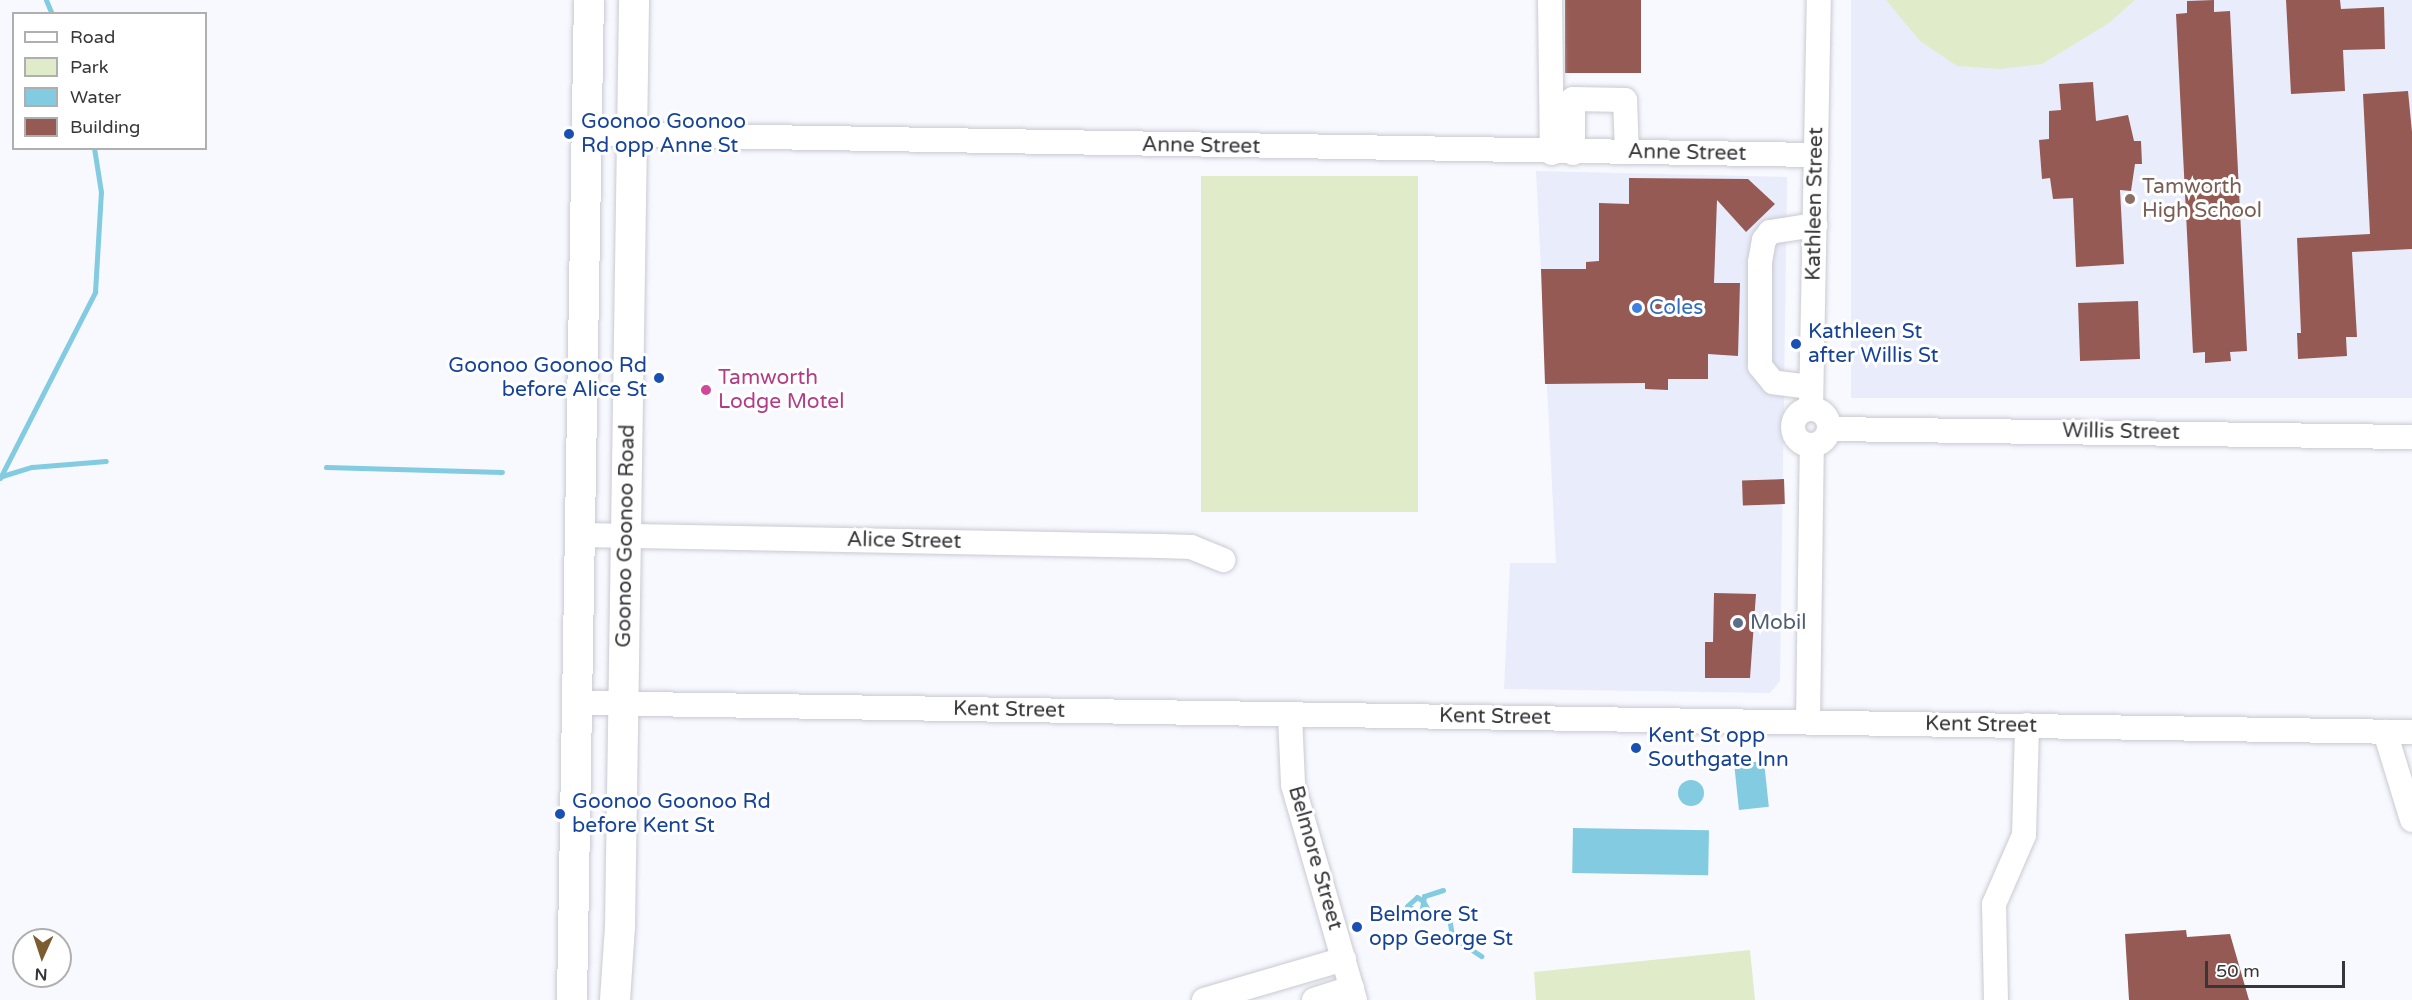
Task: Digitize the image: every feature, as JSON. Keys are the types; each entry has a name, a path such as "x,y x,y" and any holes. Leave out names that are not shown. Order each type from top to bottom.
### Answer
{"main road":[{"path":"572,1000 582,535 589,0"},
{"name":"Goonoo Goonoo Road","path":"615,1000 620,927 634,0"}],"street":[{"path":"1550,0 1563,153"},
{"name":"Kathleen Street","path":"1811,398 1819,0"},
{"path":"1563,153 1573,99 1625,100 1627,152"},
{"name":"Anne Street","path":"587,134 1563,153 1816,155"},
{"path":"1808,722 1820,437 1826,417 1811,398 1773,382 1760,366 1760,262 1764,240 1770,232 1815,225"},
{"path":"1811,398 1799,413 1793,429 1801,443 1820,437"},
{"name":"Willis Street","path":"1820,437 2412,437"},
{"name":"Alice Street","path":"582,535 1161,546 1191,548 1224,560"},
{"name":"Kent Street","path":"578,703 2412,732"},
{"name":"Belmore Street","path":"1290,715 1293,785 1354,994"},
{"path":"1996,1000 1993,943 1999,888 2024,835 2027,725"},
{"path":"2385,732 2412,820"},
{"path":"1204,1000 1344,959"},
{"path":"1314,1000 1354,994"}],"shaded area":[{"name":"Tamworth High School","path":"1851,0 2412,0 2412,398 1851,398"},
{"path":"1536,171 1787,177 1780,681 1770,693 1504,689 1510,563 1556,563"}],"green space":[{"path":"1886,0 2135,0 2109,23 2042,64 2000,69 1957,66 1920,41"},
{"path":"1201,176 1418,176 1418,512 1201,512"},
{"path":"1750,950 1755,1000 1536,1000 1534,972"}],"water":[{"path":"1764,761 1769,807 1739,810 1734,764"},
{"path":"1691,780 1700,784 1704,793 1700,802 1691,806 1682,802 1678,793 1682,784"},
{"path":"1573,828 1709,830 1708,875 1572,873"}],"building":[{"path":"1565,0 1641,0 1641,73 1565,73"},
{"path":"2214,0 2214,12 2230,11 2247,351 2230,352 2231,361 2205,363 2205,352 2193,353 2176,14 2187,13 2187,1"},
{"path":"2286,0 2340,0 2341,9 2384,7 2385,49 2343,50 2345,91 2291,94"},
{"path":"2093,82 2096,121 2128,115 2134,141 2141,141 2142,164 2135,164 2131,191 2120,190 2124,264 2076,267 2073,198 2053,199 2050,178 2042,179 2039,140 2049,139 2049,111 2061,110 2059,84"},
{"path":"2408,91 2412,132 2412,249 2352,252 2357,337 2346,337 2347,356 2298,359 2297,333 2301,333 2297,238 2370,234 2363,94"},
{"path":"1629,178 1748,179 1775,204 1746,232 1717,200 1714,283 1740,283 1738,356 1708,354 1708,379 1668,379 1668,390 1645,389 1645,383 1545,384 1541,269 1586,269 1586,262 1599,261 1599,203 1629,204"},
{"path":"2138,301 2140,359 2080,361 2078,303"},
{"path":"1784,479 1785,504 1743,505 1742,480"},
{"path":"1714,593 1756,594 1750,678 1705,678 1705,642 1713,642"},
{"path":"2186,930 2187,937 2230,934 2249,1000 2129,1000 2125,934"}],"waterway":[{"path":"46,0 51,12"},
{"path":"0,478 95,292 101,192 94,150"},
{"path":"2,476 32,467 106,461"},
{"path":"326,467 502,472"},
{"path":"1443,890 1424,896 1422,909 1419,912 1407,906 1417,897 1423,901 1427,908 1433,914 1449,917 1452,937 1481,956"}],"place":[{"name":"Goonoo Goonoo Rd opp Anne St","path":"569,134"},
{"name":"Tamworth High School","path":"2130,199"},
{"name":"Coles","path":"1637,308"},
{"name":"Kathleen St after Willis St","path":"1796,344"},
{"name":"Goonoo Goonoo Rd before Alice St","path":"659,378"},
{"name":"Tamworth Lodge Motel","path":"706,390"},
{"name":"Mobil","path":"1738,623"},
{"name":"Kent St opp Southgate Inn","path":"1636,748"},
{"name":"Goonoo Goonoo Rd before Kent St","path":"560,814"},
{"name":"Belmore St opp George St","path":"1357,927"}]}
